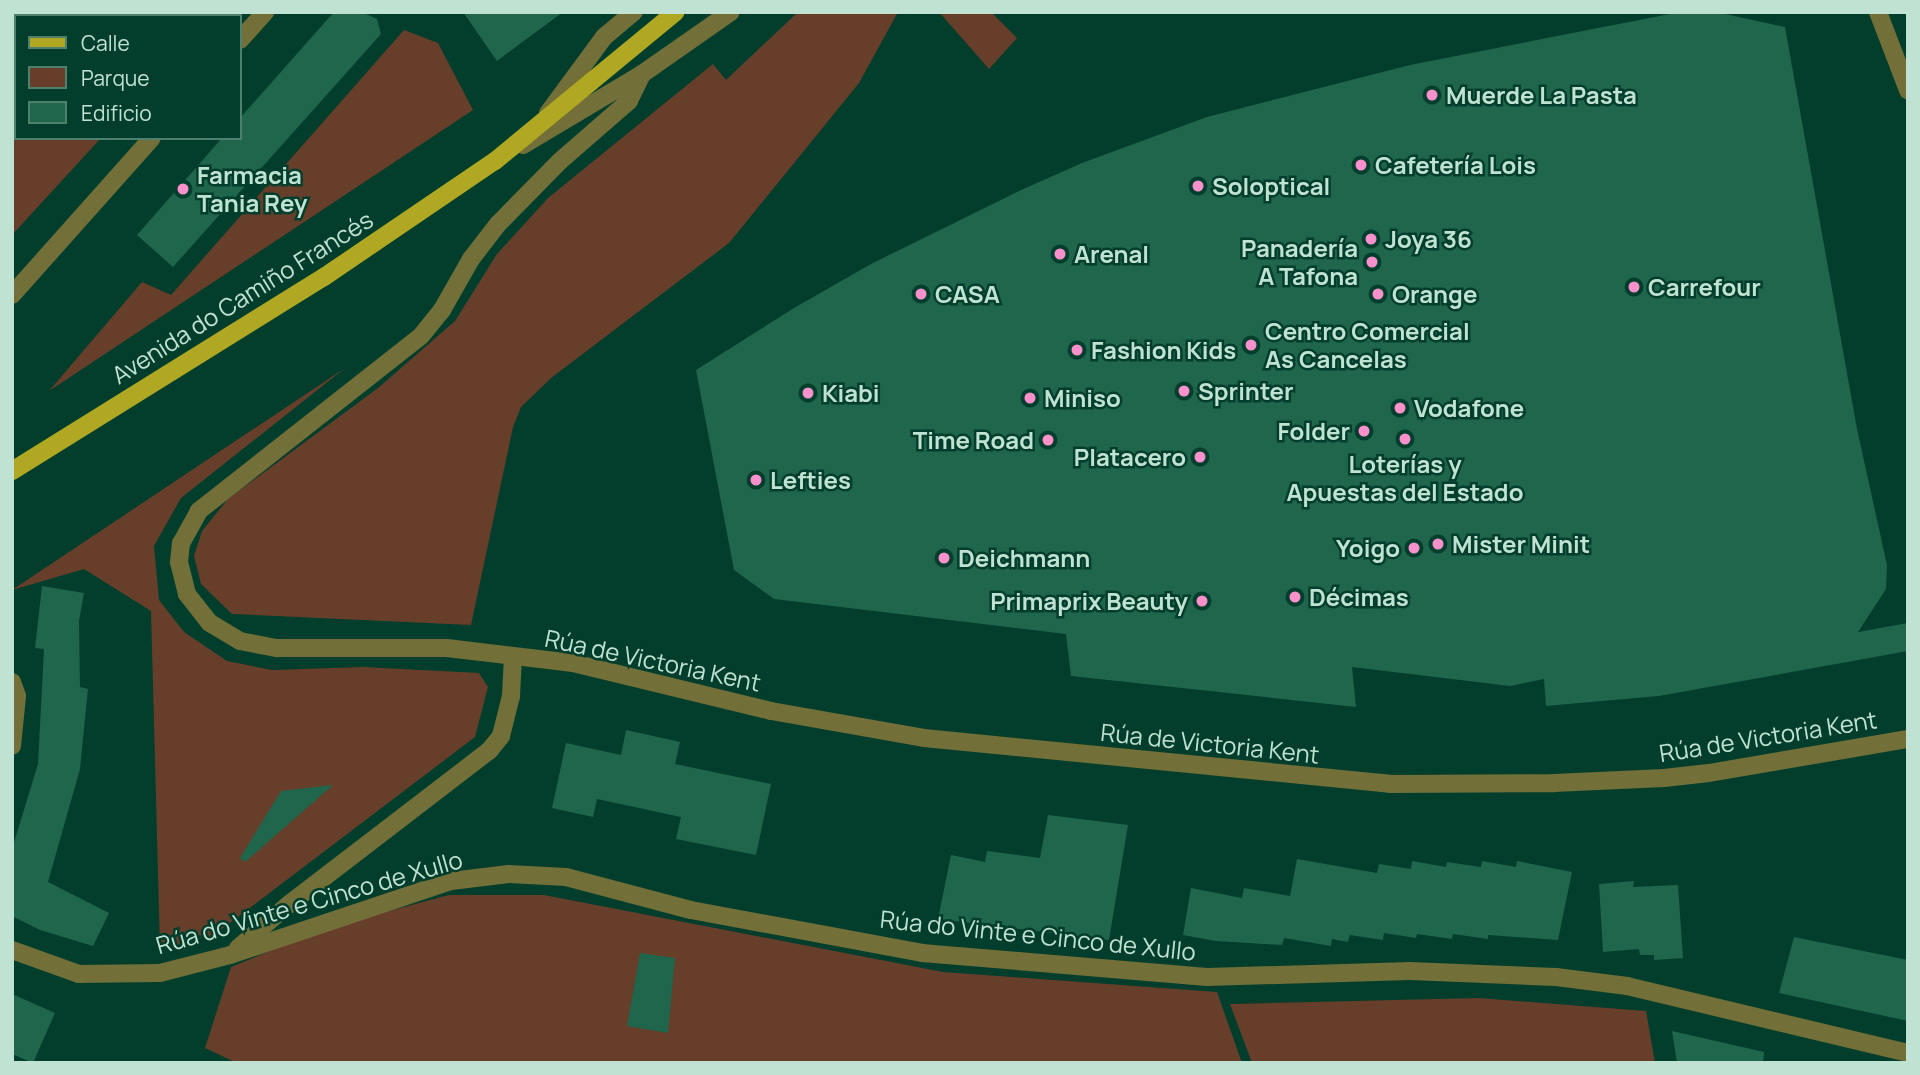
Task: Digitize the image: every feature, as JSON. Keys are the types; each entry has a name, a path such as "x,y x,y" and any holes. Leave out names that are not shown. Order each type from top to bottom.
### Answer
{"main road":[{"name":"Avenida do Camiño Francés","path":"12,471 324,277 495,161 676,12"}],"street":[{"path":"242,38 265,12"},
{"name":"Avenida do Camiño Francés","path":"542,121 604,37 634,12"},
{"name":"Avenida do Camiño Francés","path":"495,161 642,74 731,12"},
{"path":"1878,12 1908,90"},
{"name":"Rúa de Victoria Kent","path":"642,74 629,101 560,161 498,224 459,277 442,310 421,336 199,511 181,542 179,562 187,594 210,624 240,641 277,648 447,648 573,663 771,711 880,732 1390,784 1542,784 1664,778 1709,773 1908,738"},
{"path":"12,295 150,140"},
{"name":"Rúa de Victoria Kent","path":"230,955 288,905 489,751 501,736 511,696 513,656"},
{"path":"12,682 17,696 12,746"},
{"name":"Rúa do Vinte e Cinco de Xullo","path":"12,950 79,974 160,973 230,955 451,881 509,874 566,877 691,910 922,953 1207,976 1410,971 1556,977 1615,984 1908,1053"}],"green space":[{"path":"12,12 218,12 14,14 14,140 99,140 12,235"},
{"path":"798,12 898,12 859,83 729,243 551,378 521,407 513,427 471,625 232,614 201,584 194,556 202,531 228,499 378,388 455,321 497,254 548,198 713,64 726,80"},
{"path":"939,12 991,12 1017,38 989,69"},
{"path":"404,30 438,43 473,110 49,391 142,282 171,295"},
{"path":"345,368 181,498 154,546 159,600 184,632 227,661 272,670 363,667 479,673 488,687 475,737 214,935 160,949 151,611 84,569 12,590"},
{"path":"449,895 544,895 943,972 1217,992 1242,1063 237,1063 205,1048 231,967 329,927"},
{"path":"1479,998 1646,1011 1655,1063 1252,1063 1230,1004"}],"building":[{"path":"334,12 362,12 377,19 381,34 173,267 137,235 220,140 242,140 242,116"},
{"path":"463,12 563,12 497,61"},
{"name":"Centro Comercial As Cancelas","path":"1680,12 1716,12 1785,27 1857,429 1887,565 1886,589 1858,632 1908,623 1908,651 1659,696 1546,706 1544,679 1510,686 1352,667 1356,707 1071,676 1066,634 774,599 734,570 696,370 794,308 871,264 1019,191 1082,163 1207,117 1410,65"},
{"path":"42,586 84,593 79,621 80,687 88,689 80,769 48,882 109,913 93,946 40,930 12,916 12,849 38,764 44,649 35,648"},
{"path":"626,730 680,742 675,764 771,784 756,855 676,839 681,817 597,799 593,817 552,808 566,743 621,755"},
{"path":"333,785 245,862 240,858 281,791"},
{"path":"1048,815 1128,825 1109,940 938,919 951,855 985,862 987,851 1040,858"},
{"path":"1297,859 1377,873 1379,864 1411,869 1412,861 1446,867 1447,862 1481,867 1482,861 1516,867 1517,861 1572,872 1558,940 1488,935 1488,939 1453,934 1452,939 1417,934 1416,938 1384,933 1383,940 1350,935 1348,942 1332,939 1331,946 1284,938 1282,945 1216,941 1183,935 1191,888 1242,898 1244,888 1290,896"},
{"path":"1634,881 1633,887 1678,885 1683,958 1654,960 1654,955 1640,955 1639,949 1603,952 1599,884"},
{"path":"1794,937 1908,960 1908,1021 1779,993"},
{"path":"640,953 675,958 668,1033 627,1026"},
{"path":"12,994 55,1013 33,1063 12,1054"},
{"path":"1672,1031 1764,1052 1763,1063 1677,1063"}],"place":[{"name":"Muerde La Pasta","path":"1432,95"},
{"name":"Cafetería Lois","path":"1361,165"},
{"name":"Soloptical","path":"1198,186"},
{"name":"Farmacia Tania Rey","path":"183,189"},
{"name":"Joya 36","path":"1371,239"},
{"name":"Arenal","path":"1060,254"},
{"name":"Panadería A Tafona","path":"1372,262"},
{"name":"Carrefour","path":"1634,287"},
{"name":"CASA","path":"921,294"},
{"name":"Orange","path":"1378,294"},
{"name":"Centro Comercial As Cancelas","path":"1251,345"},
{"name":"Fashion Kids","path":"1077,350"},
{"name":"Sprinter","path":"1184,391"},
{"name":"Kiabi","path":"808,393"},
{"name":"Miniso","path":"1030,398"},
{"name":"Vodafone","path":"1400,408"},
{"name":"Folder","path":"1364,431"},
{"name":"Loterías y Apuestas del Estado","path":"1405,439"},
{"name":"Time Road","path":"1048,440"},
{"name":"Platacero","path":"1200,457"},
{"name":"Lefties","path":"756,480"},
{"name":"Mister Minit","path":"1438,544"},
{"name":"Yoigo","path":"1414,548"},
{"name":"Deichmann","path":"944,558"},
{"name":"Décimas","path":"1295,597"},
{"name":"Primaprix Beauty","path":"1202,601"}]}
